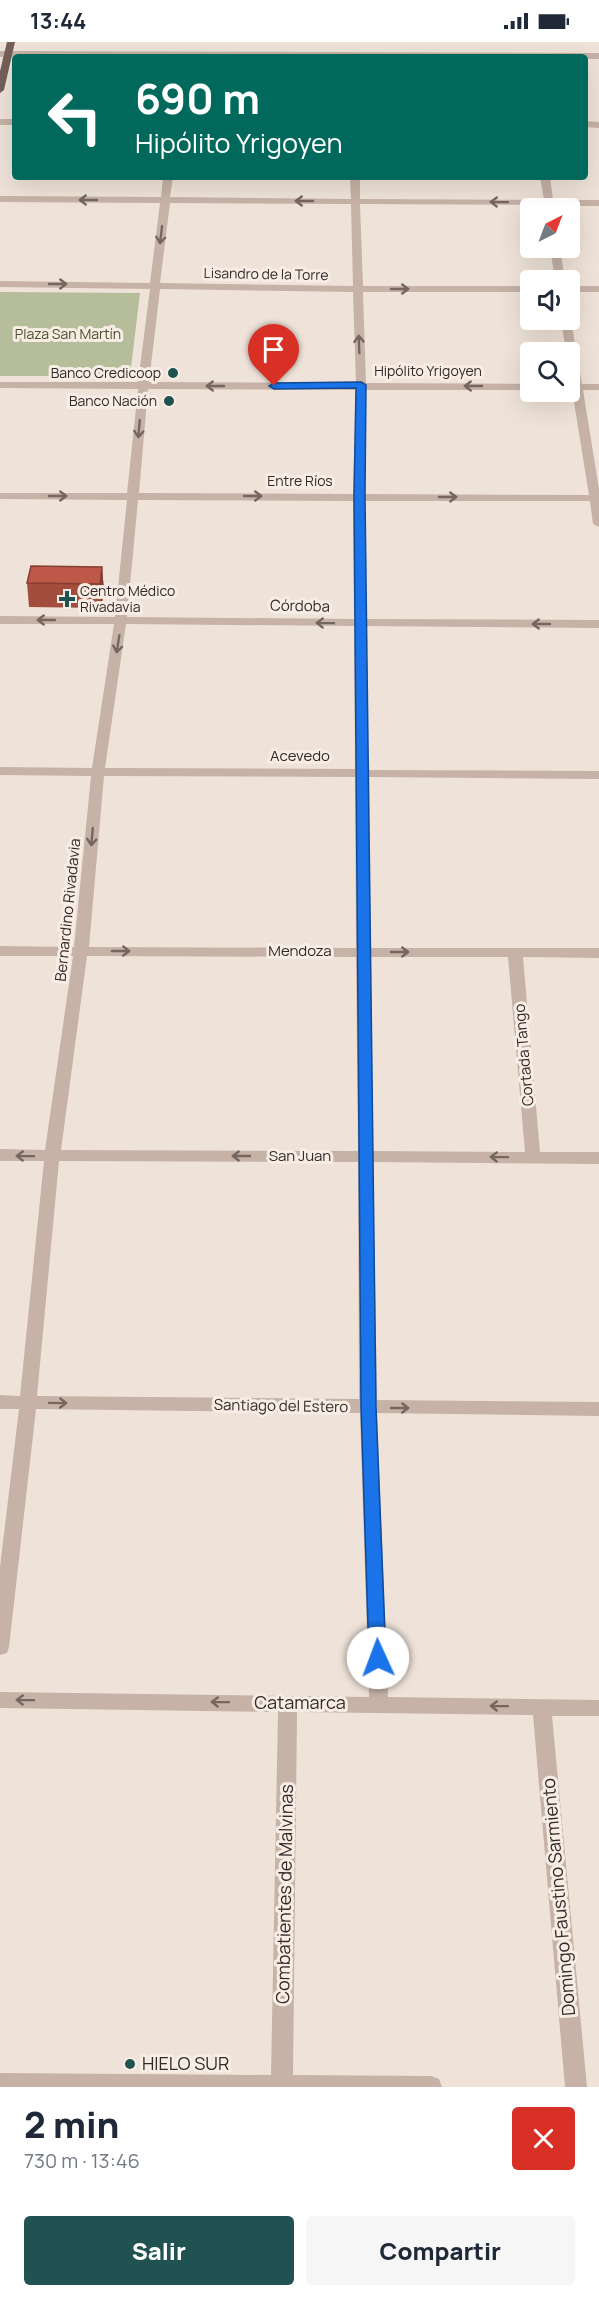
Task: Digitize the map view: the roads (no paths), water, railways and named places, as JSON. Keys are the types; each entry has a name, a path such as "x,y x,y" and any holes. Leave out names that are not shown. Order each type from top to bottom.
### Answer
{"main road":[{"path":"0,90 4,54 11,42"}],"street":[{"name":"Bernardino Rivadavia","path":"0,1647 28,1403 52,1156 81,951 98,772 121,620 143,387 168,180"},
{"path":"354,180 361,385 359,496 369,1407 379,1704"},
{"path":"545,180 548,198"},
{"path":"0,199 520,204"},
{"path":"580,204 599,203"},
{"name":"Lisandro de la Torre","path":"0,284 520,289"},
{"path":"580,289 599,289"},
{"name":"Hipólito Yrigoyen","path":"0,385 520,387"},
{"path":"580,387 599,387"},
{"path":"576,402 597,498 599,525"},
{"name":"Entre Ríos","path":"0,496 597,498"},
{"name":"Córdoba","path":"0,620 599,624"},
{"name":"Acevedo","path":"0,771 599,775"},
{"name":"Mendoza","path":"0,951 599,953"},
{"name":"Cortada Tango","path":"515,952 533,1158"},
{"name":"San Juan","path":"0,1155 599,1158"},
{"name":"Santiago del Estero","path":"0,1402 599,1409"},
{"name":"Catamarca","path":"0,1700 599,1708"},
{"name":"Combatientes de Malvinas","path":"282,2085 288,1703"},
{"name":"Domingo Faustino Sarmiento","path":"542,1707 576,2087"},
{"path":"0,2084 430,2087"}],"place":[{"name":"Banco Credicoop","path":"173,373"},
{"name":"Banco Nación","path":"169,401"},
{"name":"Centro Médico Rivadavia","path":"67,599"},
{"name":"HIELO SUR","path":"130,2064"}],"park label":[{"name":"Plaza San Martín","path":"68,334"}]}
